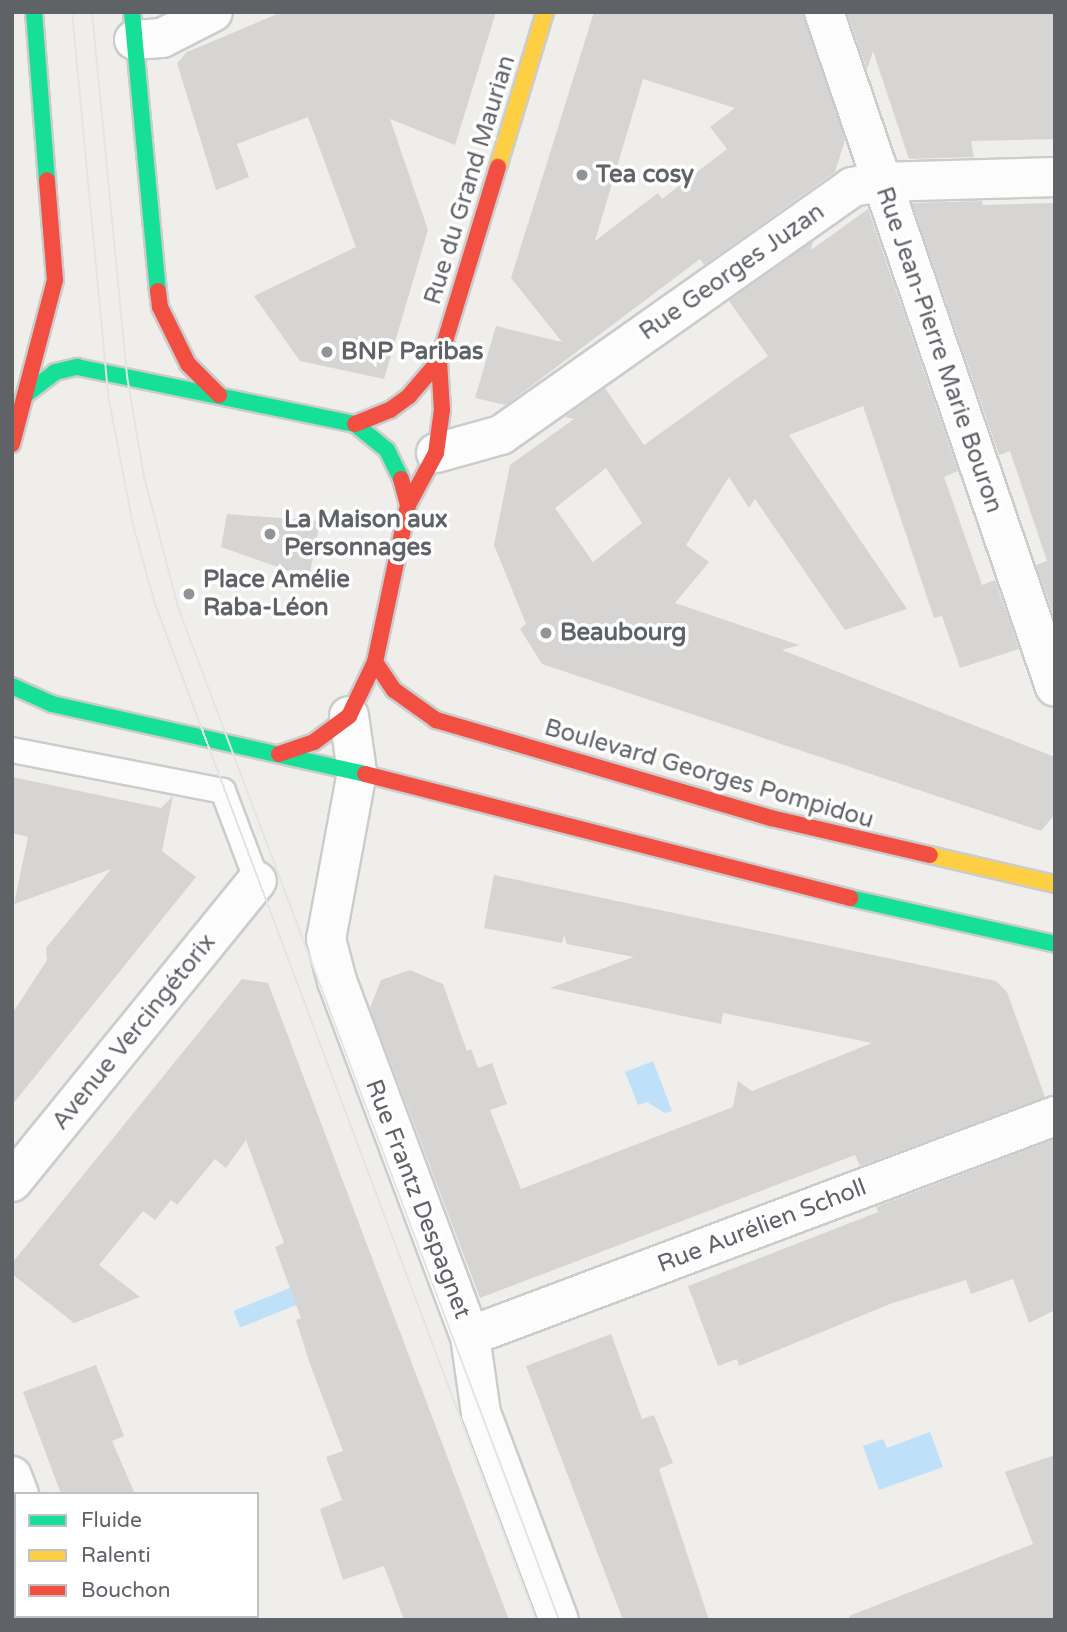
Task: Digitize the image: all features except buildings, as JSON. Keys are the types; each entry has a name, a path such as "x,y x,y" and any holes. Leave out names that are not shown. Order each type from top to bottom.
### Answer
{"main road":[{"path":"12,444 19,400 55,280 34,12"},
{"name":"Rue du Grand Maurian","path":"408,505 436,453 442,410 439,361 545,12"},
{"path":"133,26 160,307 166,326 188,364 219,395"},
{"name":"Rue du Grand Maurian","path":"355,424 390,411 409,396 439,361"},
{"path":"19,400 55,372 77,368 355,424 387,450 399,471 408,505 375,662 349,716 314,742 279,754"},
{"name":"Boulevard Georges Pompidou","path":"375,662 394,690 436,720 771,818 1047,877"},
{"path":"12,685 52,704 357,772 754,876 1055,944"}],"street":[{"path":"133,26 163,38 212,12"},
{"name":"Rue Jean-Pierre Marie Bouron","path":"824,12 1055,687"},
{"name":"Rue Georges Juzan","path":"436,453 501,435 852,187 881,182 1055,177"},
{"name":"Rue Frantz Despagnet","path":"349,716 357,772 326,939 337,981 470,1336 481,1413 559,1620"},
{"name":"Avenue Vercingétorix","path":"12,1182 257,881"},
{"name":"Rue Aurélien Scholl","path":"470,1336 1055,1116"}],"lane":[{"path":"12,750 223,791 257,881"}],"water":[{"path":"653,1061 672,1111 665,1113 647,1102 638,1105 625,1072"},
{"path":"290,1288 297,1305 240,1328 233,1311"},
{"path":"930,1432 943,1467 879,1490 863,1446 883,1439 887,1448"}],"tram line":[{"path":"72,12 108,395 133,525 155,604 536,1620"},
{"path":"92,12 127,376 144,477 179,610 559,1620"}],"traffic: fast":[{"path":"34,12 47,180"},
{"path":"132,12 158,291"},
{"path":"25,395 55,372 77,367 355,424 387,450 401,479"},
{"path":"12,686 52,704 365,774"},
{"path":"850,898 1055,944"}],"traffic: slow":[{"path":"498,167 545,12"},
{"path":"930,855 1055,884"}],"traffic: jam":[{"path":"408,505 436,453 442,410 439,361 498,167"},
{"path":"12,444 55,280 47,180"},
{"path":"158,291 160,307 188,364 219,395"},
{"path":"355,424 390,410 409,396 439,361"},
{"path":"279,754 314,742 349,716 375,662 408,505 401,479"},
{"path":"375,662 394,690 436,720 771,818 930,855"},
{"path":"365,774 850,898"}],"place":[{"name":"Tea cosy","path":"582,175"},
{"name":"BNP Paribas","path":"327,352"},
{"name":"La Maison aux Personnages","path":"270,534"},
{"name":"Place Amélie Raba-Léon","path":"189,594"},
{"name":"Beaubourg","path":"546,633"}]}
